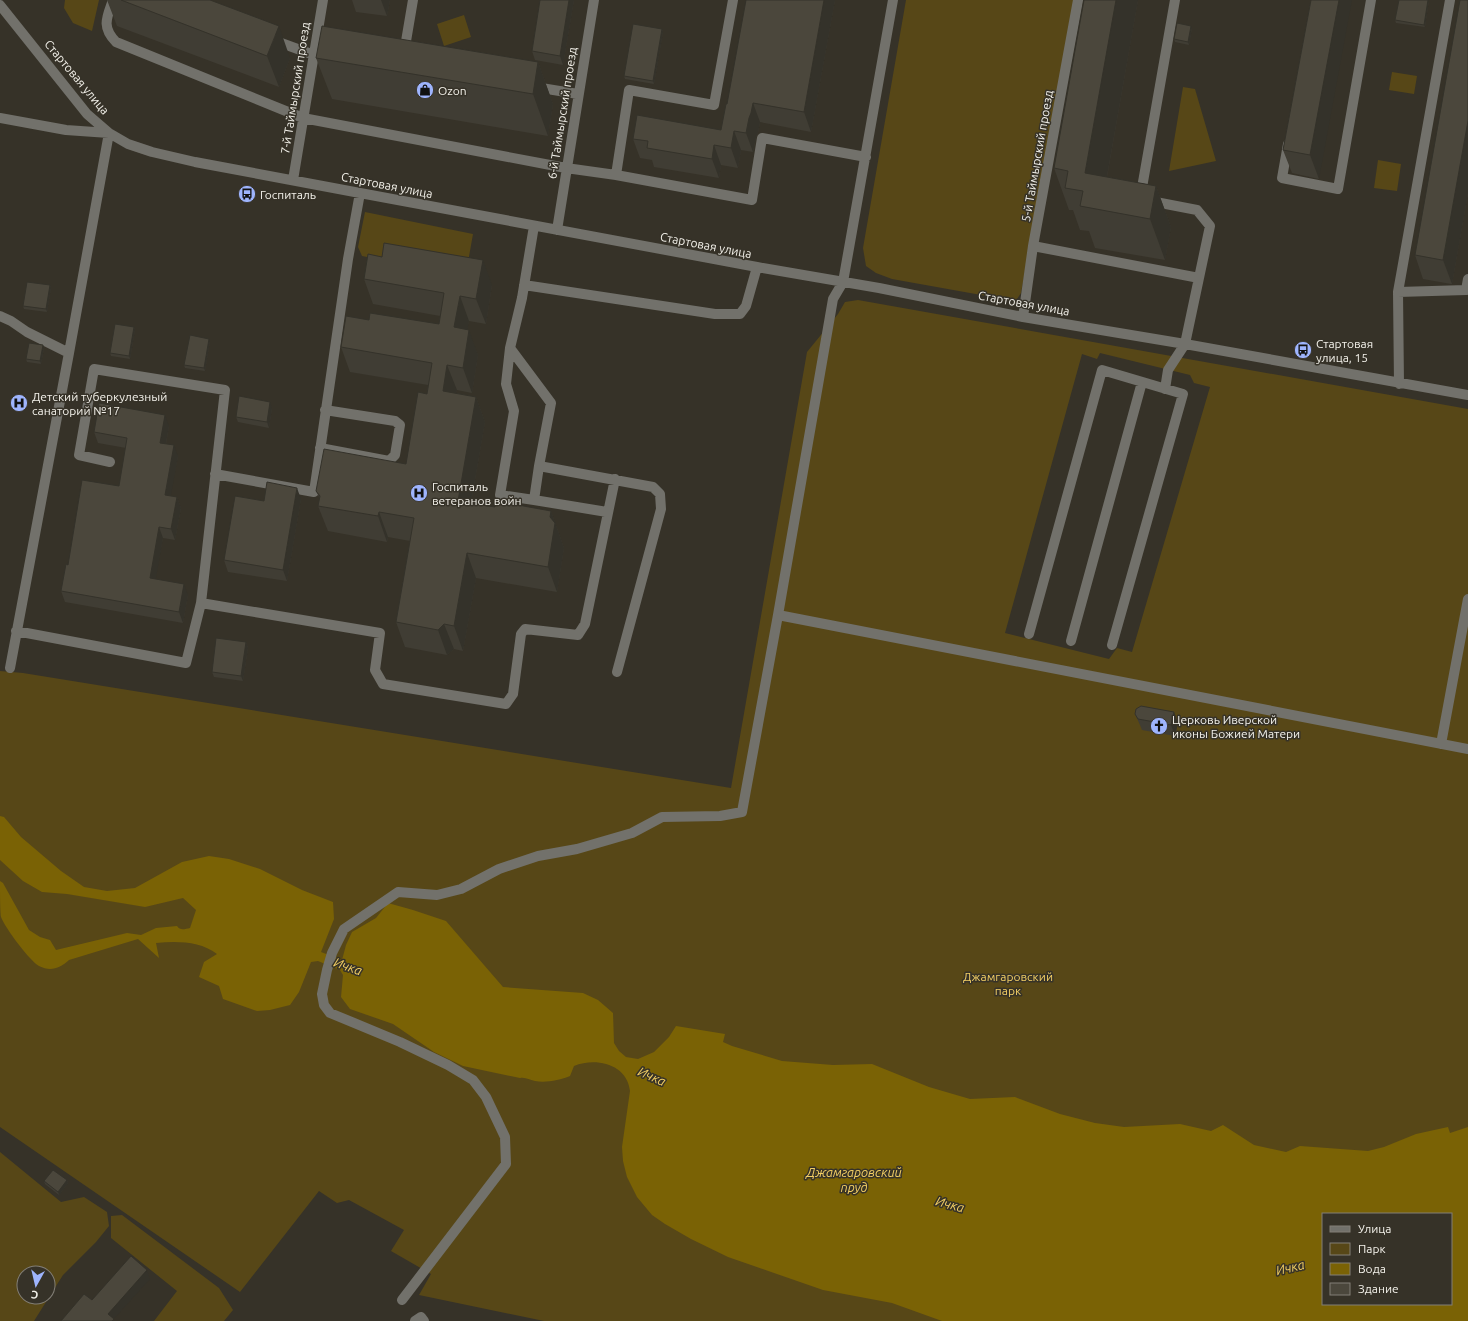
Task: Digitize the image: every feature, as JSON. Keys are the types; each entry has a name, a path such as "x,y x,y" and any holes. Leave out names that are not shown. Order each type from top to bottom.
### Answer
{"street":[{"path":"113,0 107,18 106,27 109,35 116,42 304,118 566,168 616,175 752,200 762,138 866,157"},
{"name":"7-й Таймырский проезд","path":"293,180 322,0"},
{"path":"402,64 413,0"},
{"name":"6-й Таймырский проезд","path":"557,230 594,0"},
{"path":"616,175 629,90 714,105 733,0"},
{"path":"402,1300 506,1164 505,1137 486,1097 473,1080 448,1065 400,1042 330,1013 324,1005 322,994 332,953 344,929 398,892 437,895 461,889 499,869 538,856 577,849 632,833 662,817 720,816 742,812 833,299 843,282 893,0"},
{"name":"5-й Таймырский проезд","path":"1023,317 1034,246 1078,0"},
{"path":"1165,389 1168,370 1185,344 1210,226 1197,210 1140,199 1176,0"},
{"path":"1290,132 1282,178 1338,189 1371,0"},
{"path":"1399,384 1398,292 1450,0"},
{"name":"Стартовая улица","path":"0,5 87,114 109,133 128,144 152,152 195,162 534,226 843,282 1023,317 1185,344 1399,384 1468,395"},
{"path":"263,36 314,56"},
{"path":"525,85 578,94"},
{"path":"0,118 66,130 109,133 10,668"},
{"path":"215,474 314,492 348,259 360,193"},
{"path":"534,226 524,285 510,348 506,384 514,411 500,495 607,512"},
{"path":"1034,246 1199,278"},
{"path":"524,285 715,314 740,314 746,306 757,267"},
{"path":"1398,292 1466,290 1468,279"},
{"path":"0,316 11,321 27,332 69,353"},
{"path":"510,348 551,403 534,500"},
{"path":"16,631 186,663 201,603 225,390 94,369 79,455 110,462"},
{"path":"1029,634 1102,370 1184,394 1112,645"},
{"path":"1071,641 1142,382"},
{"path":"320,448 389,461 395,455 400,425 396,422 326,410"},
{"path":"539,466 653,487 660,494 661,509 617,672"},
{"path":"201,603 380,633 375,670 383,684 506,704 513,694 521,634 526,629 578,635 585,624 615,479"},
{"path":"1441,744 1468,599"},
{"path":"778,615 1468,749"},
{"path":"415,1321 421,1317 424,1321"}],"green space":[{"path":"65,0 99,0 92,31 73,23 64,8"},
{"path":"906,0 1074,0 1021,293 1017,299 1009,300 892,279 876,273 866,266 863,248"},
{"path":"464,15 471,37 444,46 437,24"},
{"path":"1392,72 1417,76 1414,94 1389,90"},
{"path":"1183,87 1195,89 1216,161 1169,171"},
{"path":"1378,160 1401,164 1397,191 1374,188"},
{"path":"365,212 473,234 467,268 456,275 362,256 358,247"},
{"name":"Джамгаровский парк","path":"858,300 1468,409 1468,1321 544,1321 419,1295 431,1274 391,1251 404,1230 349,1200 337,1203 319,1191 240,1292 0,1127 0,671 23,673 731,788 807,352 838,314 845,302","holes":["1100,353 1190,375 1194,383 1210,387 1132,652 1117,648 1109,659 1005,633 1082,354 1097,359"]},
{"path":"0,1152 61,1202 84,1197 107,1212 109,1226 96,1242 63,1275 56,1286 56,1265 16,1265 16,1305 44,1305 34,1321 0,1321"},
{"path":"122,1215 219,1288 233,1310 224,1321 154,1321 177,1291 111,1238 111,1216"}],"water":[{"name":"Джамгаровский пруд","path":"0,816 4,817 21,837 61,871 84,887 107,891 135,888 182,862 209,856 229,859 260,869 302,890 333,902 334,919 321,952 342,960 346,945 352,932 376,918 388,903 413,910 446,921 503,987 583,993 598,1000 613,1013 614,1043 619,1051 626,1057 638,1059 654,1052 669,1037 676,1026 725,1034 723,1042 782,1061 833,1065 872,1064 929,1087 970,1099 1015,1097 1060,1114 1095,1123 1124,1127 1180,1124 1211,1131 1223,1125 1254,1145 1286,1152 1300,1146 1368,1151 1384,1147 1416,1134 1448,1127 1450,1133 1468,1127 1468,1321 942,1321 892,1303 823,1290 728,1257 691,1239 652,1215 637,1197 627,1177 623,1161 622,1147 630,1091 628,1082 623,1074 617,1069 601,1063 583,1063 574,1066 570,1076 544,1082 463,1066 434,1052 393,1024 350,1009 341,997 343,975 340,970 318,961 311,962 299,992 290,1005 270,1010 257,1011 223,999 219,986 199,977 204,962 217,954 196,944 180,942 156,943 159,958 138,939 69,960 55,968 43,968 35,963 24,951 3,922 1,917 0,881 3,883 29,930 40,937 50,940 56,950 127,933 141,935 156,928 177,926 181,929 190,928 196,910 183,898 145,907 67,894 42,892 23,881 0,860"}],"building":[{"path":"121,0 210,0 279,26 267,56"},
{"path":"540,0 569,0 560,56 532,51"},
{"path":"746,0 824,0 804,112 753,103 746,133 734,131 731,148 714,145 712,159 647,148 648,141 633,139 637,115 721,130"},
{"path":"1084,0 1116,0 1085,173 1156,186 1150,219 1080,206 1083,191 1065,188 1068,171 1054,168"},
{"path":"1311,0 1339,0 1310,155 1283,150"},
{"path":"1399,0 1428,0 1424,25 1395,20"},
{"path":"1460,0 1468,0 1468,121 1442,260 1415,255"},
{"path":"1177,23 1191,26 1188,42 1174,39"},
{"path":"633,24 662,29 653,81 624,76"},
{"path":"322,26 538,62 533,94 316,58"},
{"path":"384,243 483,260 476,299 460,296 454,327 469,330 463,368 447,365 443,391 476,397 458,501 495,507 496,501 551,511 550,517 555,523 548,567 467,553 454,626 444,624 438,630 396,622 414,518 379,512 378,516 318,506 320,496 316,491 324,449 406,464 418,392 427,394 432,363 341,347 346,316 369,320 370,313 439,324 444,293 364,279 368,254 382,257"},
{"path":"27,282 50,285 46,309 23,306"},
{"path":"115,324 134,327 129,356 110,353"},
{"path":"190,335 209,339 204,368 184,365"},
{"path":"29,343 43,345 40,361 26,359"},
{"path":"239,396 270,402 267,422 236,417"},
{"path":"99,403 165,415 160,443 174,445 165,495 177,497 171,529 159,527 150,578 184,584 179,612 61,591 66,564 68,565 82,480 119,486 127,438 94,432"},
{"path":"267,482 297,488 283,570 224,560 235,496 264,501"},
{"path":"216,638 246,642 241,676 212,672"},
{"path":"1141,706 1174,712 1171,725 1138,719 1135,714 1136,709"},
{"path":"53,1170 67,1180 58,1192 44,1181"},
{"path":"131,1256 147,1270 108,1314 114,1319 112,1321 61,1321 84,1294 92,1300"}],"place":[{"name":"Ozon","path":"425,90"},
{"name":"Госпиталь","path":"247,194"},
{"name":"Стартовая улица, 15","path":"1303,350"},
{"name":"Детский туберкулезный санаторий №17","path":"19,403"},
{"name":"Госпиталь ветеранов войн","path":"419,493"},
{"name":"Церковь Иверской иконы Божией Матери","path":"1159,726"}],"water label":[{"name":"Ичка","path":"348,966"},
{"name":"Ичка","path":"652,1076"},
{"name":"Ичка","path":"950,1204"},
{"name":"Ичка","path":"1290,1267"}]}
